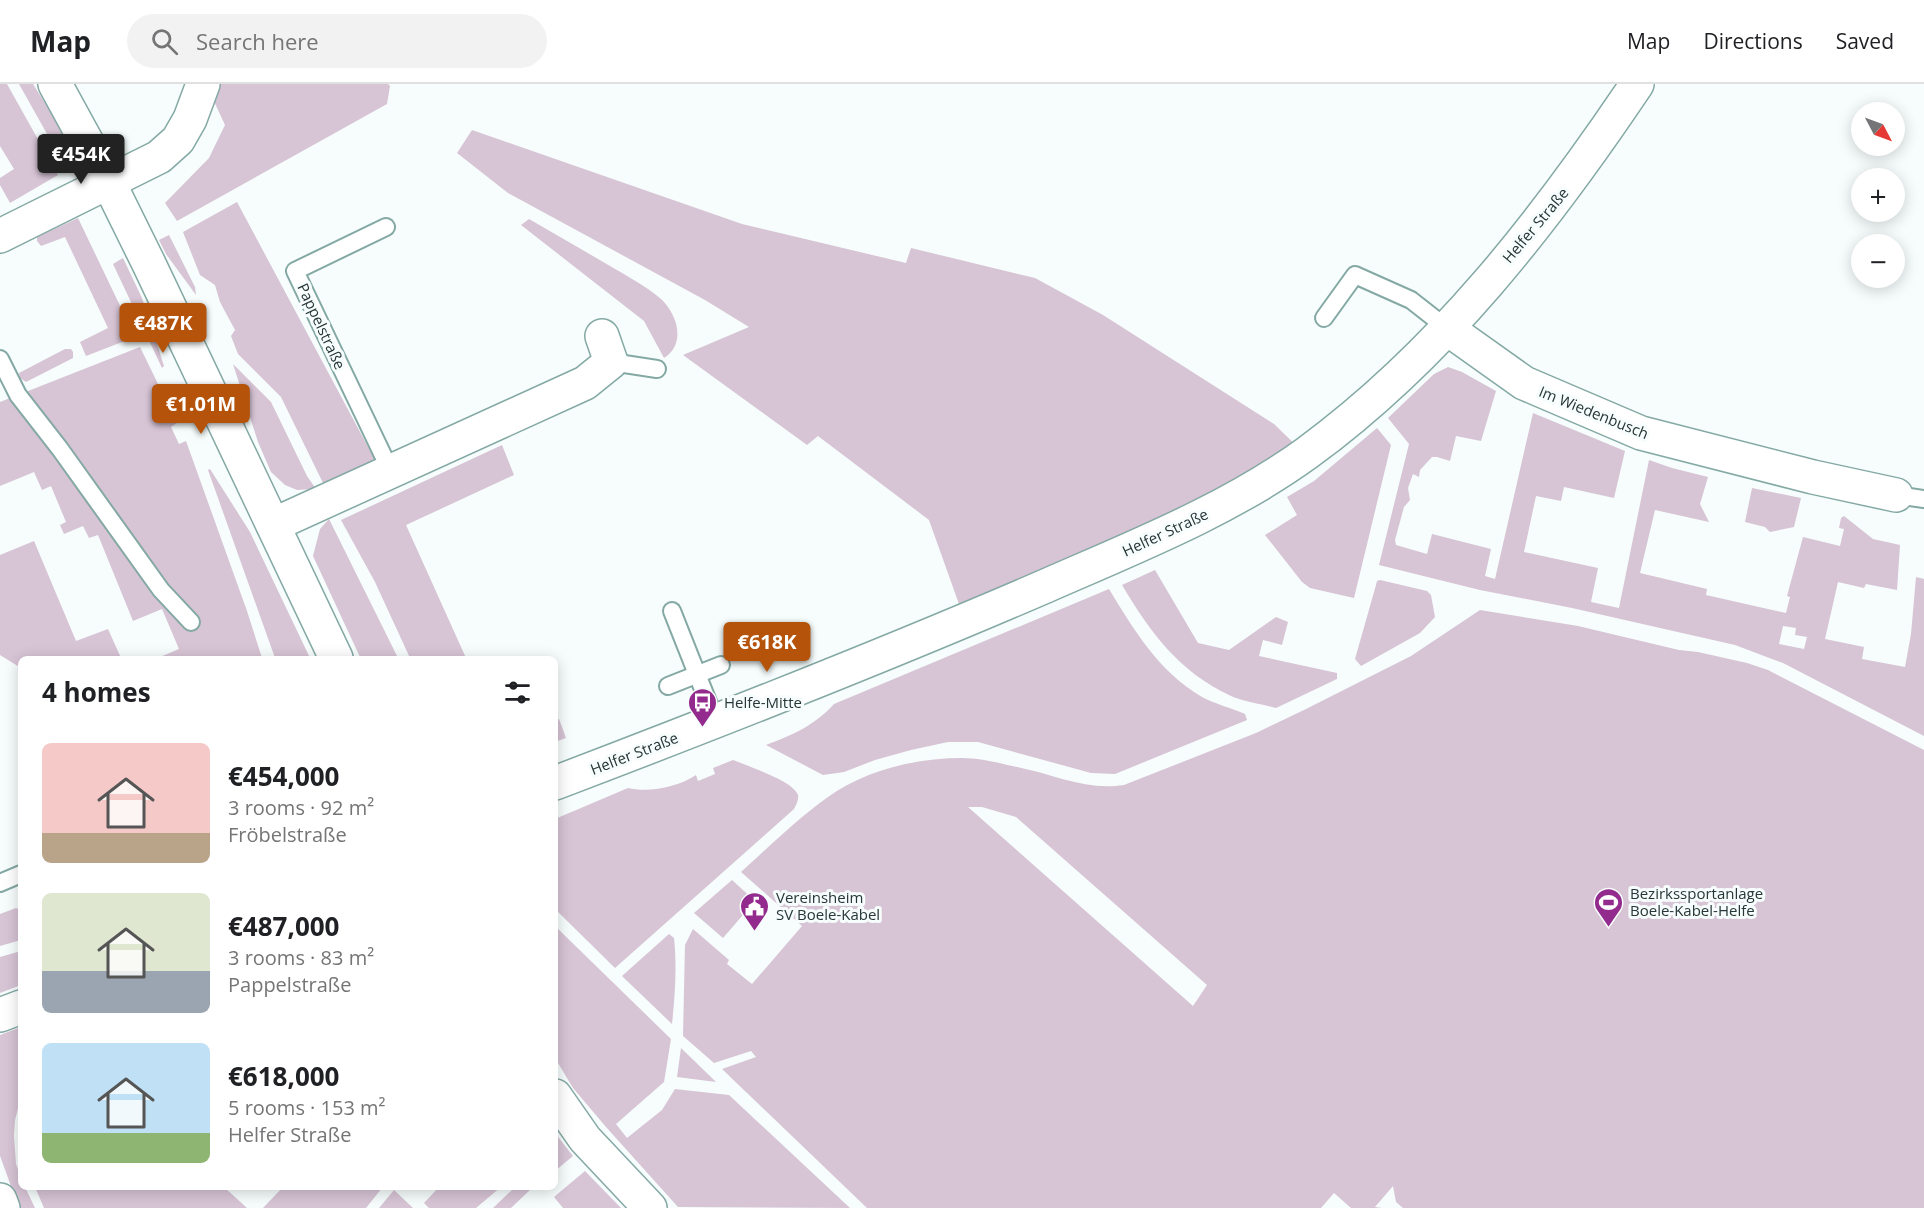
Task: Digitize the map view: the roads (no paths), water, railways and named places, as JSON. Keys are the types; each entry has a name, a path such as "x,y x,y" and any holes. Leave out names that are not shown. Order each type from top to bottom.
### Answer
{"street":[{"path":"56,84 108,181 335,656"},
{"path":"4,226 159,157 178,140 190,119 203,84"},
{"name":"Helfer Straße","path":"558,782 716,722 965,621 1112,557 1234,499 1305,454 1369,404 1448,329 1564,189 1637,84"},
{"name":"Im Wiedenbusch","path":"1448,329 1524,383 1641,433 1813,477 1910,497"},
{"path":"273,525 585,383 606,349"},
{"path":"0,1015 18,1008"},
{"path":"558,1100 585,1139 650,1208"},
{"path":"0,1200 3,1208"}],"lane":[{"name":"Pappelstraße","path":"386,227 296,271 391,472"},
{"name":"Im Wiedenbusch","path":"1324,318 1355,275 1411,300 1448,329"},
{"path":"606,349 657,369"},
{"path":"0,358 18,395 60,448 161,590 191,622"},
{"path":"672,611 716,722"},
{"path":"668,686 721,665"},
{"path":"0,883 18,875"}],"place":[{"name":"Helfe-Mitte","path":"703,728"},
{"name":"Bezirkssportanlage Boele-Kabel-Helfe","path":"1609,928"},
{"name":"Vereinsheim SV Boele-Kabel","path":"755,932"}]}
